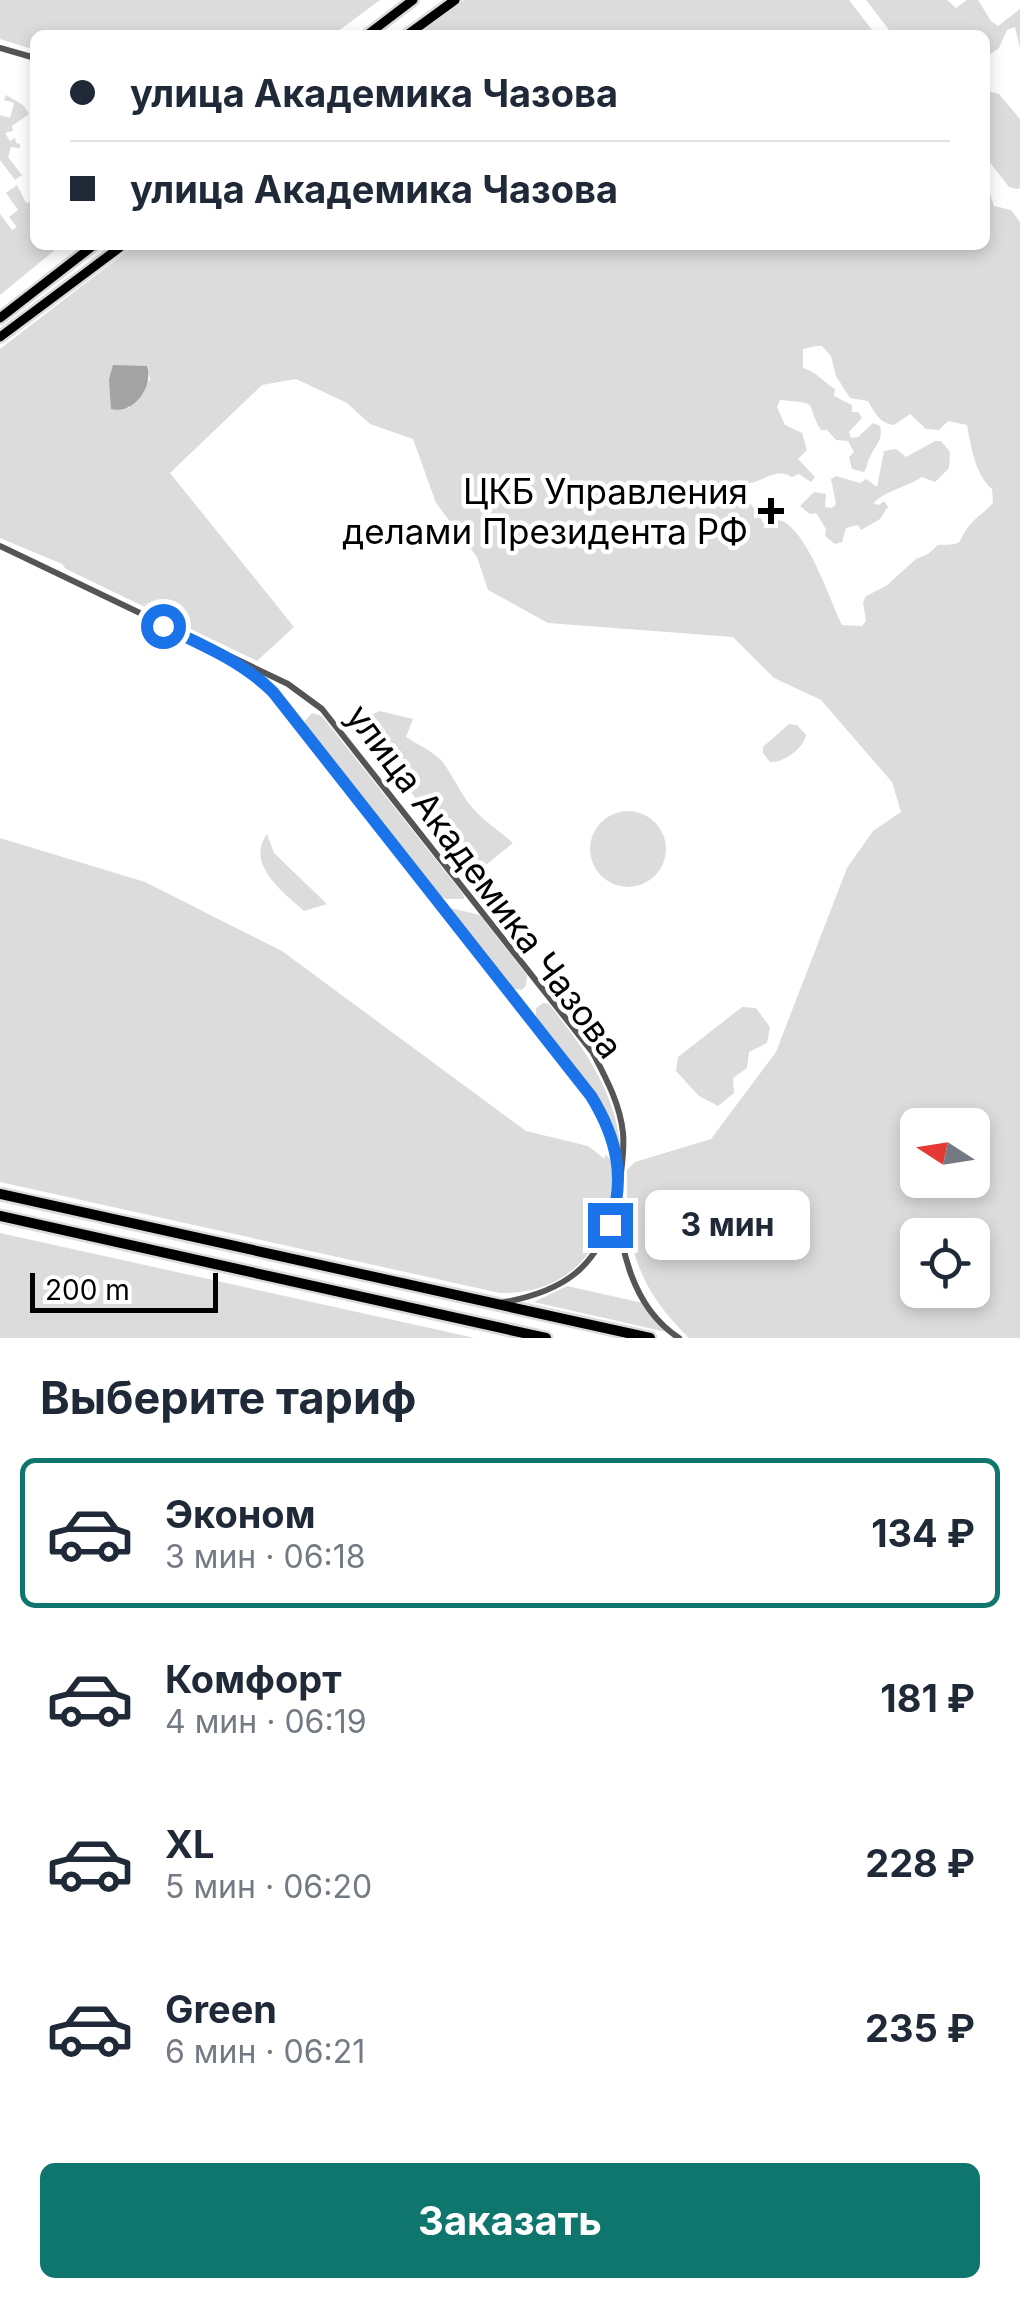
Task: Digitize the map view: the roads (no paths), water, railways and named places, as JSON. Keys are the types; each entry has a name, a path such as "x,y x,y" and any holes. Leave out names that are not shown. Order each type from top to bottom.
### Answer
{"highway":[{"path":"0,1194 650,1338"},
{"path":"0,1216 546,1338"}],"main road":[{"path":"373,30 413,0"},
{"path":"414,30 456,0"},
{"path":"0,318 88,250"},
{"path":"0,336 116,250"}],"street":[{"path":"0,48 30,57"},
{"name":"улица Академика Чазова","path":"0,546 288,684 322,709 593,1053 612,1093 623,1131 620,1227 628,1267 658,1319 679,1338"},
{"name":"улица Академика Чазова","path":"229,658 273,692 591,1096 612,1137 620,1192 602,1243 584,1267 566,1281 544,1292 496,1304"}],"place":[{"name":"ЦКБ Управления делами Президента РФ","path":"771,511"}]}
